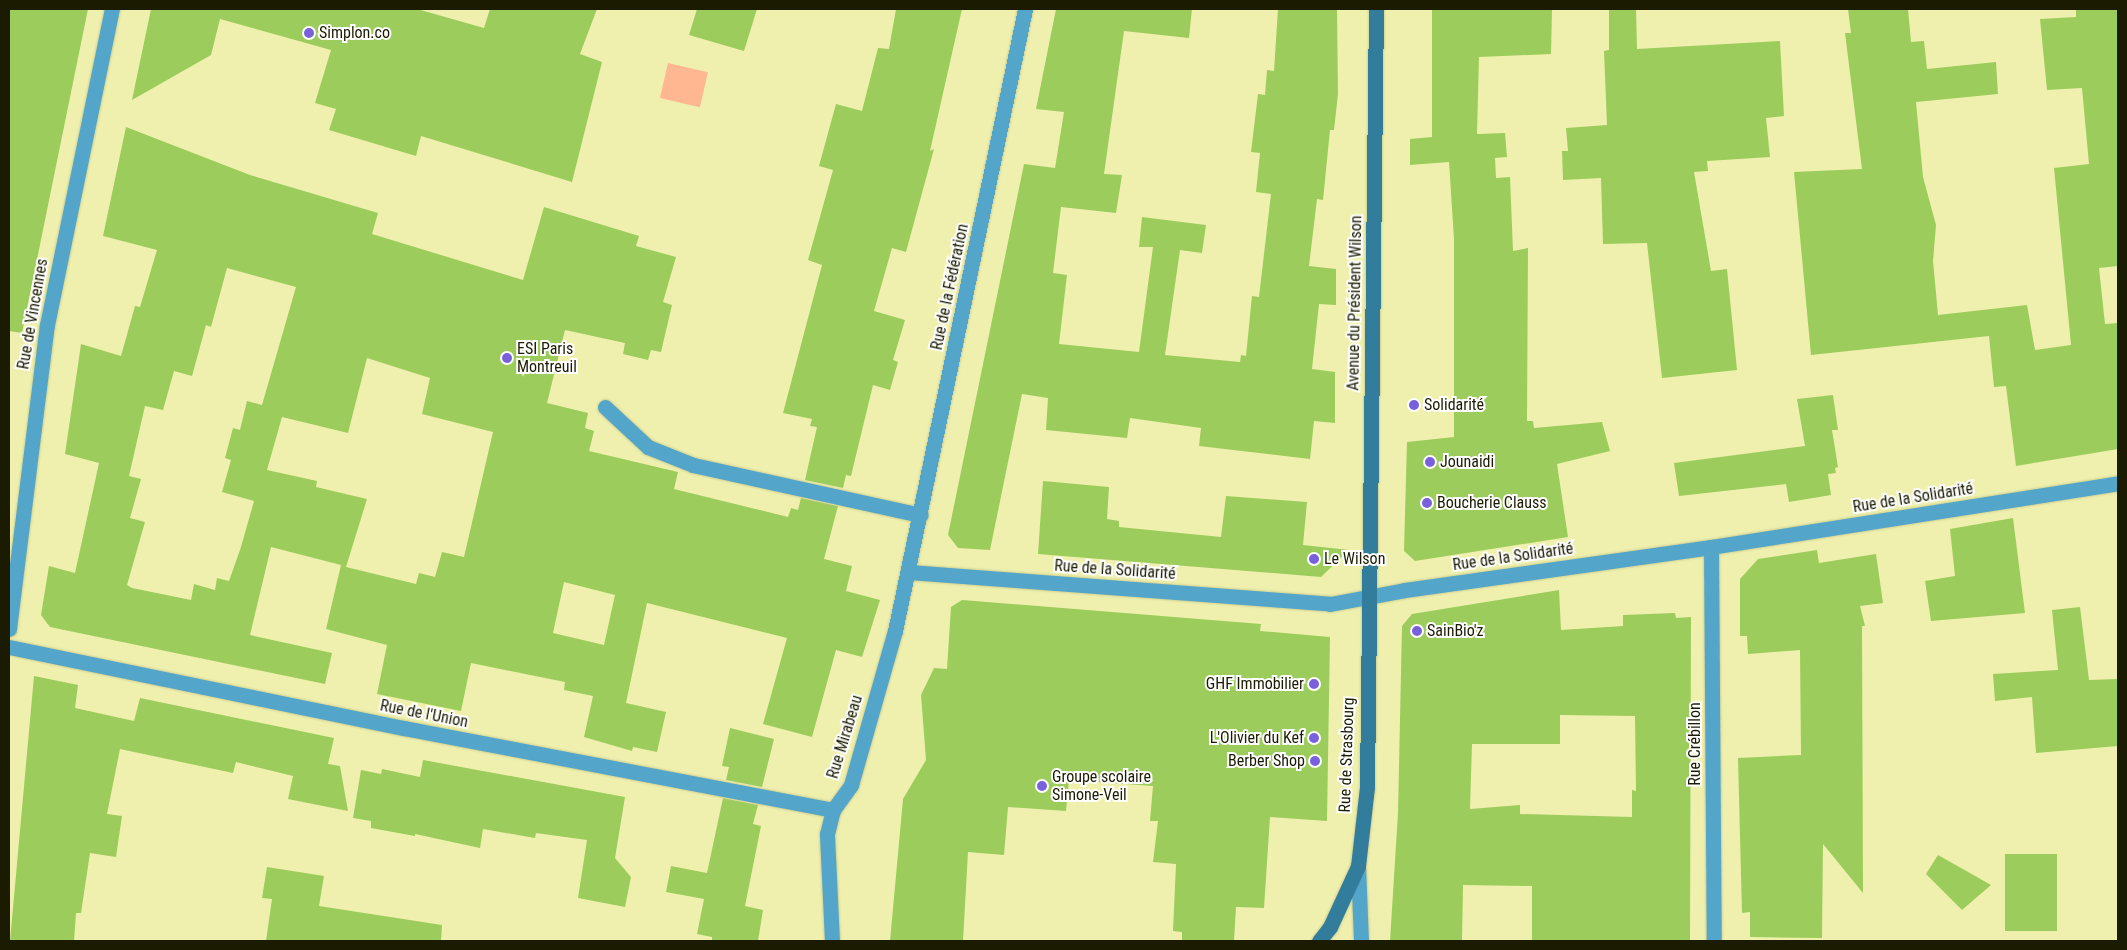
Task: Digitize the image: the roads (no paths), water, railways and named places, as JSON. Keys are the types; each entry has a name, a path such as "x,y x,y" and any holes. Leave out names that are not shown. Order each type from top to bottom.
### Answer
{"street":[{"name":"Rue de Vincennes","path":"9,629 47,325 112,9"},
{"name":"Rue de la Fédération","path":"909,572 1024,9"},
{"name":"Avenue du Président Wilson","path":"1368,599 1376,9"},
{"path":"605,407 648,447 693,465 921,515"},
{"name":"Rue de la Solidarité","path":"909,572 1330,604 1368,599 1405,590 1711,547 2118,483"},
{"name":"Rue Crébillon","path":"1711,547 1714,941"},
{"name":"Rue Mirabeau","path":"832,941 827,834 833,810 851,785 909,572"},
{"name":"Rue de Strasbourg","path":"1361,941 1358,866 1367,786 1368,599"},
{"name":"Rue de l'Union","path":"9,647 404,728 833,810"},
{"path":"1319,941 1330,927 1358,866"}],"place":[{"name":"Simplon.co","path":"309,33"},
{"name":"ESI Paris Montreuil","path":"507,358"},
{"name":"Solidarité","path":"1414,405"},
{"name":"Jounaidi","path":"1430,462"},
{"name":"Boucherie Clauss","path":"1427,503"},
{"name":"Le Wilson","path":"1314,559"},
{"name":"SainBio'z","path":"1417,631"},
{"name":"GHF Immobilier","path":"1314,684"},
{"name":"L'Olivier du Kef","path":"1314,738"},
{"name":"Berber Shop","path":"1315,761"},
{"name":"Groupe scolaire Simone-Veil","path":"1042,786"}]}
